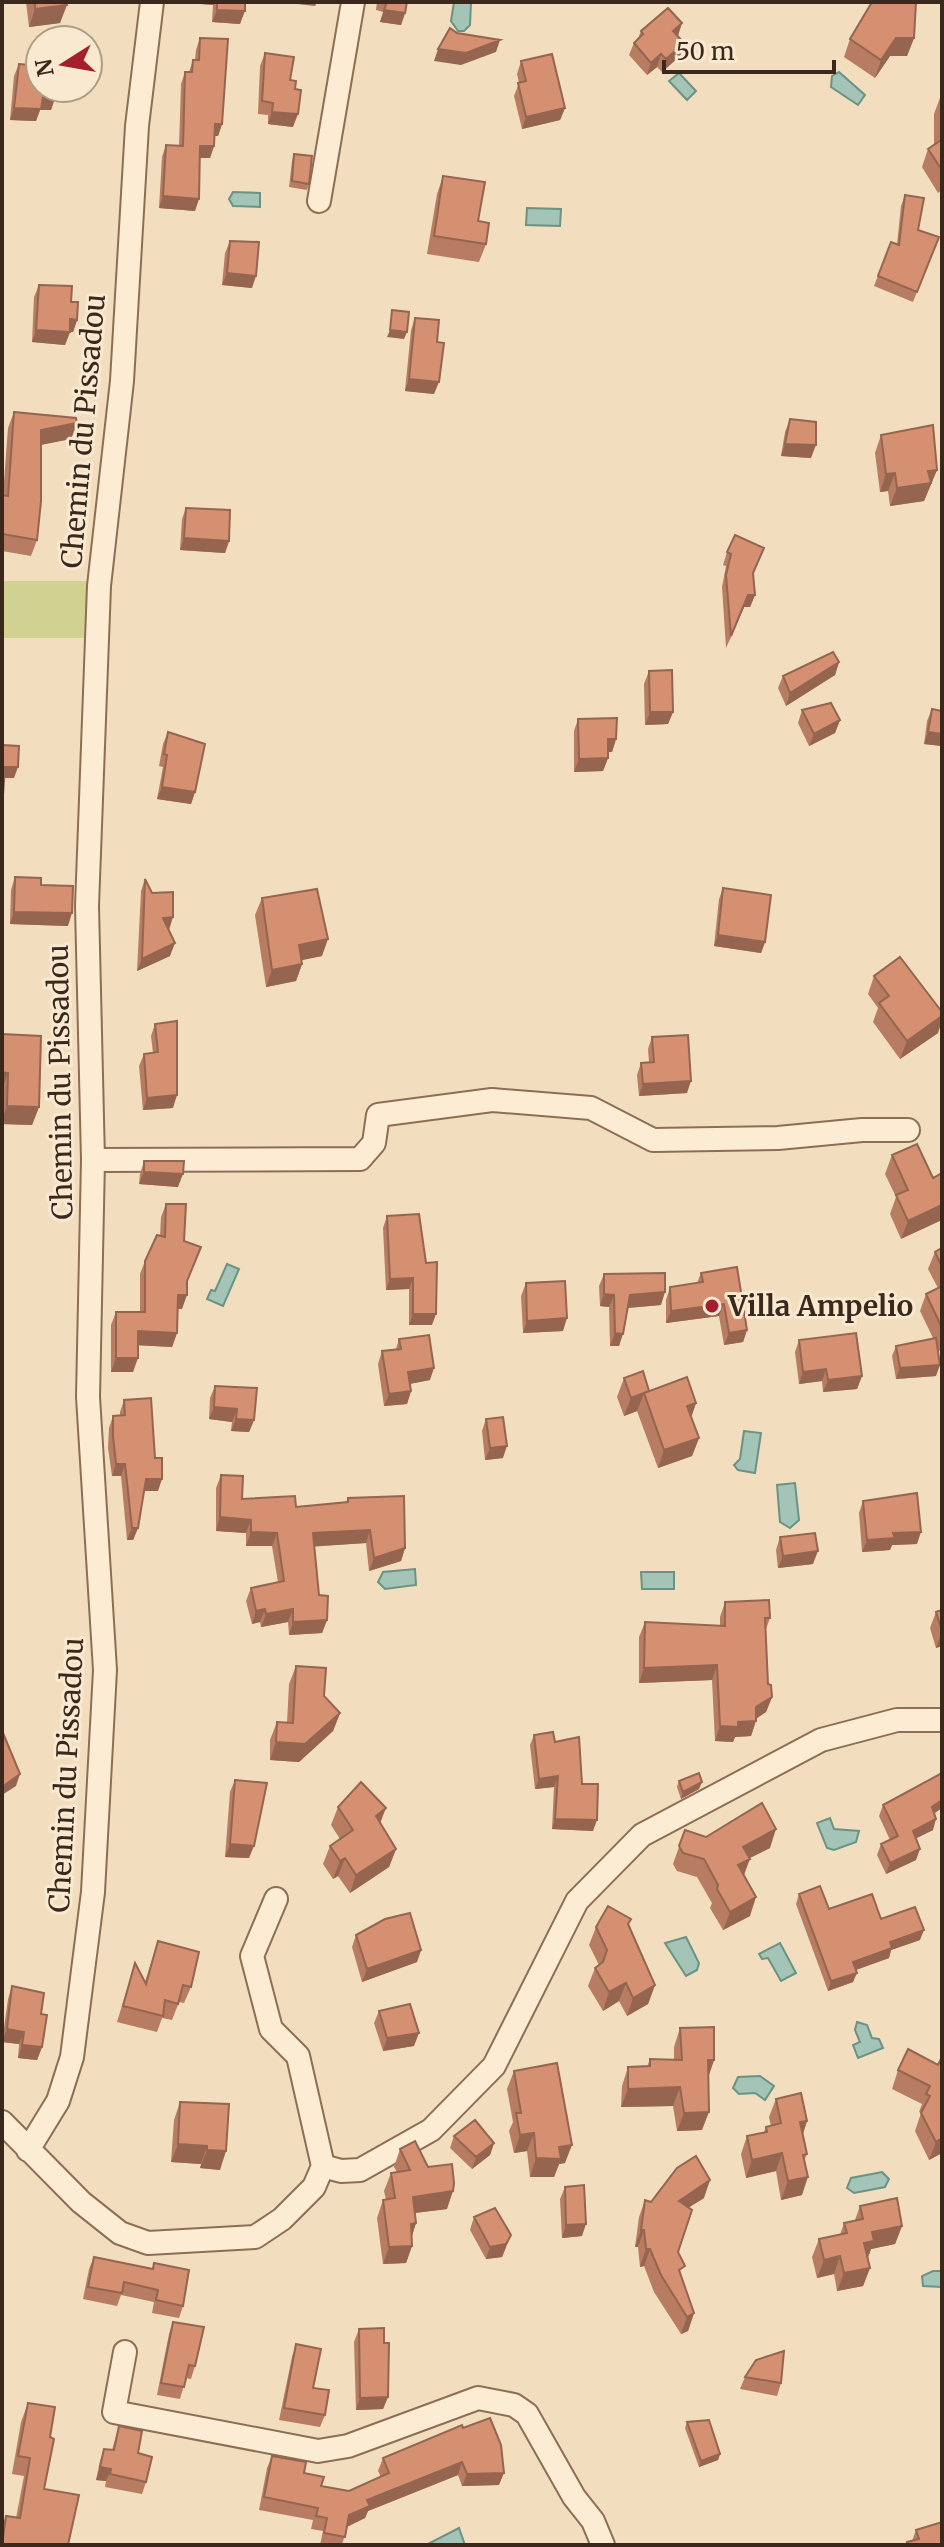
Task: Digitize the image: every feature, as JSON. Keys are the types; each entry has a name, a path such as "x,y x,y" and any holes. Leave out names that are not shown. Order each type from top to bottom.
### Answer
{"street":[{"name":"Chemin du Pissadou","path":"28,2150 58,2101 72,2057 93,1892 105,1670 88,1397 93,1160 87,906 99,586 122,381 137,126 152,2"},
{"path":"319,201 353,2"},
{"path":"93,1160 360,1159 374,1143 378,1115 492,1100 591,1108 653,1140 778,1138 862,1130 908,1130"},
{"path":"323,2166 341,2171 360,2170 431,2130 494,2066 577,1901 642,1835 821,1740 897,1720 942,1720"},
{"path":"2,2122 28,2150 120,2233 148,2243 255,2237 282,2219 314,2187 323,2166 298,2056 271,2029 252,1956 276,1899"},
{"path":"125,2352 114,2412 318,2451 348,2446 478,2398 514,2405 527,2414 574,2497 593,2521 603,2545"}],"green space":[{"path":"2,581 89,581 89,638 2,638"}],"shaded area":[{"path":"454,2 471,2 470,25 464,31 458,31 451,21"},
{"path":"839,72 865,95 858,105 831,87 832,76"},
{"path":"679,73 696,91 687,100 669,81"},
{"path":"233,192 260,193 260,207 233,206 229,199"},
{"path":"527,208 561,209 560,226 526,225"},
{"path":"227,1264 239,1269 223,1306 207,1299 211,1290 215,1291"},
{"path":"744,1431 761,1433 755,1473 738,1470 734,1465 740,1459"},
{"path":"795,1483 799,1520 790,1528 780,1522 777,1485"},
{"path":"415,1569 416,1585 385,1589 378,1582 383,1572"},
{"path":"641,1572 674,1572 674,1589 642,1589"},
{"path":"830,1818 834,1829 859,1831 856,1842 834,1850 827,1848 817,1823"},
{"path":"686,1937 699,1963 697,1970 686,1976 665,1943"},
{"path":"780,1943 796,1973 781,1981 768,1958 762,1959 759,1954"},
{"path":"857,2022 867,2025 872,2038 879,2039 883,2048 858,2058 853,2045 860,2042 855,2030"},
{"path":"760,2076 774,2086 765,2100 755,2093 739,2094 733,2088 738,2077"},
{"path":"882,2172 889,2179 885,2187 854,2193 847,2188 851,2178"},
{"path":"942,2271 942,2287 923,2286 922,2276"},
{"path":"459,2528 465,2545 426,2545"}],"building":[{"path":"35,2 66,2 67,5 35,9"},
{"path":"217,2 245,2 245,11 217,10"},
{"path":"387,2 407,2 405,13 384,10"},
{"path":"872,2 916,2 914,38 896,38 881,60 850,39"},
{"path":"668,8 682,23 673,31 684,43 666,59 661,54 651,63 634,43 643,34 641,31"},
{"path":"450,28 457,33 500,40 466,53 438,49"},
{"path":"200,38 228,39 222,124 215,124 214,146 200,146 199,199 163,196 166,145 183,146 185,72 192,72 193,60 199,60"},
{"path":"265,53 294,57 290,80 296,81 295,89 301,90 298,114 272,112 273,103 262,101"},
{"path":"552,54 565,108 526,117 518,83 526,81 521,61"},
{"path":"19,64 24,64 24,104 42,104 41,109 14,108"},
{"path":"941,95 942,170 928,149 941,140"},
{"path":"294,154 312,156 309,184 292,181"},
{"path":"443,176 485,182 478,221 489,223 486,244 434,236"},
{"path":"905,195 924,198 918,230 939,237 917,292 878,276 891,242 899,245"},
{"path":"230,241 259,242 256,276 227,273"},
{"path":"39,285 72,286 71,302 78,302 77,320 70,319 70,332 36,330"},
{"path":"392,310 409,312 407,332 390,330"},
{"path":"415,318 439,320 437,342 444,343 439,382 409,379"},
{"path":"14,412 76,418 77,423 41,430 41,501 37,540 2,534 2,495 8,496"},
{"path":"790,419 816,422 816,445 785,444"},
{"path":"933,425 937,470 928,471 931,483 897,488 895,473 886,474 881,435"},
{"path":"186,508 230,510 229,541 184,538"},
{"path":"735,535 764,548 753,573 755,595 748,595 731,636 726,575 731,554 727,552"},
{"path":"833,652 839,662 790,693 783,676"},
{"path":"672,670 673,712 650,712 649,671"},
{"path":"831,703 840,720 814,734 802,710"},
{"path":"932,709 942,711 942,734 928,732"},
{"path":"617,718 616,739 608,739 608,758 579,759 578,719"},
{"path":"168,732 205,744 195,792 162,787"},
{"path":"2,745 19,746 18,767 5,767 3,795"},
{"path":"15,877 41,878 41,885 73,886 72,913 14,912"},
{"path":"145,879 152,893 173,892 173,917 163,918 175,943 142,959"},
{"path":"723,888 771,895 765,942 718,935"},
{"path":"317,889 328,939 299,945 302,964 272,970 262,898"},
{"path":"900,957 942,1012 942,1016 907,1041 879,1003 889,996 874,976"},
{"path":"177,1021 177,1095 147,1098 144,1054 158,1052 155,1024"},
{"path":"2,1034 41,1036 39,1107 7,1106 8,1073 2,1072"},
{"path":"688,1035 691,1081 643,1084 641,1063 654,1062 652,1037"},
{"path":"917,1144 933,1178 942,1173 942,1205 908,1221 896,1195 908,1190 892,1155"},
{"path":"144,1161 184,1161 183,1174 144,1172"},
{"path":"166,1204 186,1204 184,1241 201,1247 187,1281 187,1295 178,1295 177,1333 138,1331 138,1358 116,1358 116,1312 145,1312 145,1261 157,1235 165,1237"},
{"path":"419,1214 426,1263 437,1262 436,1314 413,1314 413,1278 390,1279 387,1216"},
{"path":"942,1248 942,1267 935,1252"},
{"path":"737,1267 747,1330 729,1333 724,1304 671,1311 670,1287 703,1282 701,1273"},
{"path":"665,1273 665,1292 630,1295 623,1334 615,1333 614,1295 604,1294 604,1274"},
{"path":"565,1281 567,1318 527,1321 526,1283"},
{"path":"942,1286 942,1328 926,1294"},
{"path":"856,1333 862,1376 828,1380 826,1369 803,1372 799,1340"},
{"path":"429,1335 434,1368 408,1372 411,1391 389,1394 382,1351 401,1349 399,1339"},
{"path":"936,1338 940,1365 900,1368 896,1346"},
{"path":"643,1371 649,1391 631,1398 624,1378"},
{"path":"687,1377 696,1403 687,1406 699,1438 664,1450 644,1393"},
{"path":"215,1386 257,1388 254,1420 236,1419 237,1409 214,1407"},
{"path":"151,1398 155,1458 162,1458 162,1479 146,1479 138,1528 132,1528 125,1464 116,1464 113,1416 125,1415 124,1400"},
{"path":"503,1417 507,1446 490,1448 486,1419"},
{"path":"221,1475 243,1476 242,1499 295,1496 296,1507 348,1502 348,1498 404,1496 405,1548 374,1558 370,1530 313,1533 319,1595 328,1596 327,1620 293,1622 293,1609 266,1614 265,1609 256,1611 251,1588 284,1581 277,1533 251,1532 251,1520 220,1517"},
{"path":"917,1493 921,1532 893,1533 895,1538 867,1540 863,1501"},
{"path":"815,1533 818,1551 783,1556 780,1537"},
{"path":"769,1600 770,1618 765,1618 768,1684 771,1685 772,1697 756,1707 756,1721 738,1722 738,1727 720,1726 717,1665 644,1668 645,1622 725,1626 725,1602"},
{"path":"942,1610 942,1631 936,1612"},
{"path":"296,1666 326,1668 324,1696 340,1713 305,1744 276,1742 277,1722 293,1723"},
{"path":"553,1732 555,1742 579,1737 582,1784 598,1784 597,1820 555,1819 558,1776 539,1779 534,1735"},
{"path":"2,1734 20,1774 2,1787"},
{"path":"699,1773 702,1782 683,1792 679,1781"},
{"path":"942,1773 942,1800 932,1807 936,1819 913,1831 920,1849 890,1863 881,1844 898,1836 883,1805"},
{"path":"235,1780 267,1783 254,1846 230,1844"},
{"path":"361,1782 386,1808 376,1816 396,1849 356,1875 345,1858 340,1861 330,1846 353,1830 338,1807"},
{"path":"762,1803 776,1829 743,1847 750,1859 738,1865 756,1897 730,1912 704,1859 683,1853 679,1846 685,1830 706,1837"},
{"path":"820,1886 829,1909 872,1894 881,1919 915,1907 924,1930 890,1942 892,1948 853,1962 857,1973 831,1981 799,1894"},
{"path":"608,1906 631,1919 628,1924 655,1985 633,1998 626,1983 609,1992 595,1968 603,1962 607,1950 596,1927"},
{"path":"410,1913 421,1950 367,1969 356,1935 385,1919"},
{"path":"158,1941 199,1952 191,1987 183,1985 178,2004 165,2000 163,2016 123,2006 135,1963 146,1984"},
{"path":"12,1986 44,1993 41,2014 47,2015 42,2047 22,2045 24,2032 7,2029"},
{"path":"410,2004 419,2033 387,2038 379,2011"},
{"path":"714,2027 714,2060 708,2060 709,2112 684,2113 680,2087 628,2089 628,2067 650,2066 650,2059 682,2060 680,2028"},
{"path":"908,2049 938,2065 942,2057 942,2138 936,2142 921,2113 930,2096 926,2094 930,2086 898,2070"},
{"path":"557,2063 572,2145 559,2147 561,2159 536,2158 534,2133 520,2135 516,2113 521,2113 514,2071"},
{"path":"801,2093 807,2121 800,2122 808,2177 788,2181 782,2153 752,2160 747,2136 767,2132 766,2127 781,2123 776,2099"},
{"path":"180,2102 229,2104 226,2151 178,2144"},
{"path":"475,2120 494,2143 476,2157 454,2136"},
{"path":"415,2141 428,2167 452,2164 453,2191 413,2197 416,2223 411,2224 412,2246 389,2247 383,2200 395,2198 391,2173 410,2170 400,2149"},
{"path":"696,2156 710,2180 679,2201 692,2210 678,2252 685,2266 679,2270 694,2313 687,2317 661,2275 650,2249 646,2249 644,2230 641,2230 645,2200 651,2202 677,2168"},
{"path":"584,2185 586,2224 566,2225 565,2187"},
{"path":"897,2198 902,2226 872,2232 874,2241 864,2243 870,2268 844,2273 840,2256 824,2260 819,2239 847,2233 844,2223 863,2219 860,2206"},
{"path":"495,2208 511,2235 506,2244 490,2247 474,2217"},
{"path":"94,2257 153,2269 154,2263 189,2270 183,2306 156,2300 158,2290 124,2282 122,2293 88,2287"},
{"path":"173,2322 204,2327 195,2366 189,2365 184,2387 161,2383"},
{"path":"384,2328 384,2343 389,2343 388,2397 360,2398 359,2329"},
{"path":"296,2344 321,2349 313,2388 329,2390 325,2415 284,2408"},
{"path":"784,2351 781,2383 745,2377 756,2360"},
{"path":"28,2403 55,2407 50,2437 54,2439 44,2489 79,2495 68,2545 2,2545 6,2516 20,2518 30,2458 18,2456"},
{"path":"490,2418 501,2445 504,2473 467,2474 462,2462 367,2500 370,2506 349,2515 345,2537 324,2533 327,2518 316,2516 318,2508 264,2497 272,2456 306,2462 304,2473 324,2477 321,2486 349,2491 389,2473 383,2458 462,2425 463,2428"},
{"path":"709,2420 720,2454 701,2461 687,2422"},
{"path":"119,2426 142,2431 138,2453 152,2457 146,2482 110,2474 111,2469 100,2467 104,2449 114,2450"},
{"path":"942,2522 942,2545 908,2545 907,2542 919,2539 916,2530"}],"place":[{"name":"Villa Ampelio","path":"712,1306"}]}
